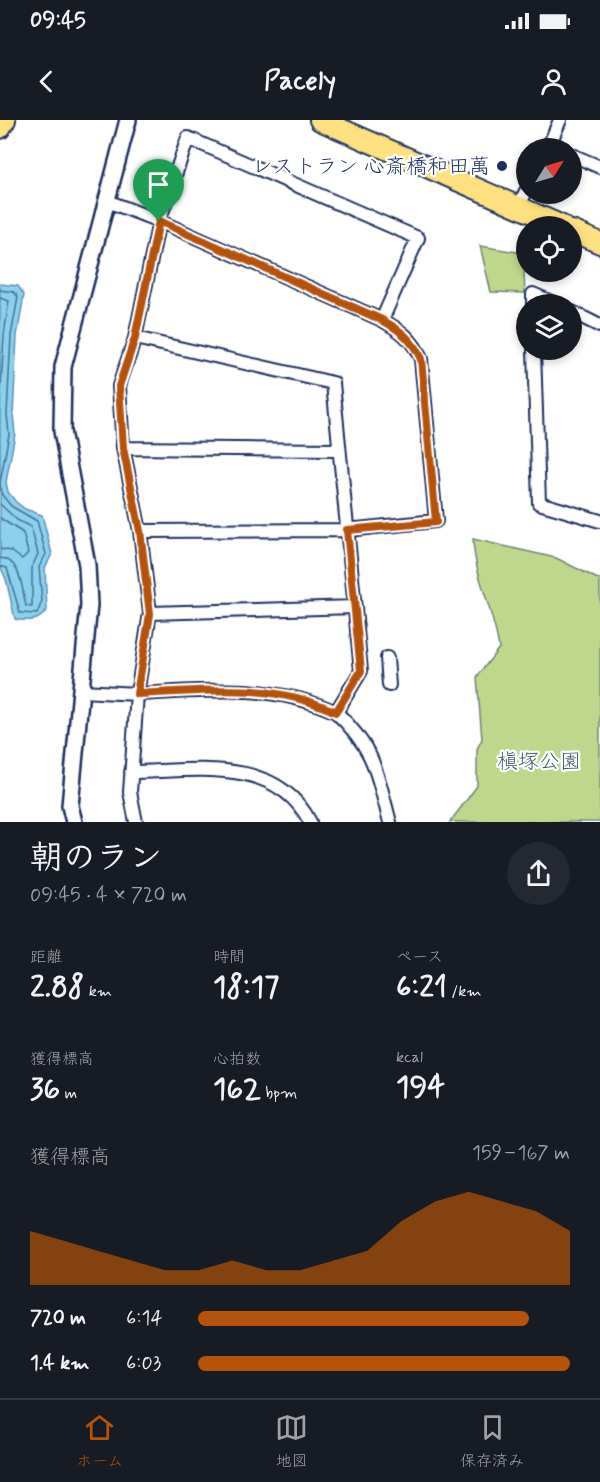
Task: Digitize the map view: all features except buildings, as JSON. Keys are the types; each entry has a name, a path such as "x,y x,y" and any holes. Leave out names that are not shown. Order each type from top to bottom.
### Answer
{"main road":[{"path":"0,129 5,120"},
{"path":"320,120 516,197"},
{"path":"529,204 547,216"},
{"path":"582,235 600,243"}],"street":[{"path":"74,822 70,806 89,605 87,565 62,431 63,367 128,120"},
{"path":"554,138 560,120"},
{"path":"136,822 130,792 131,772 137,694 150,614 140,531 123,448 119,386 135,338 159,221 188,138 418,237 382,320"},
{"path":"582,159 600,167"},
{"path":"107,201 159,221 382,320 401,331 416,348 421,359 436,522 347,530 140,531"},
{"path":"582,317 600,326"},
{"path":"135,338 333,383 361,671 336,712"},
{"path":"534,360 539,503 600,521"},
{"path":"123,448 338,450"},
{"path":"150,614 355,608"},
{"path":"387,658 388,685"},
{"path":"82,691 137,694 249,689 289,694 336,712 355,730 373,758 390,822"},
{"path":"131,772 234,770 256,776 281,789 305,812 310,822"}],"green space":[{"path":"480,246 516,252 516,282 524,282 525,293 491,292"},
{"name":"槇塚公園","path":"473,539 556,558 600,580 600,822 450,822 477,786 477,749 482,739 477,677 499,648 477,566"}],"water":[{"path":"0,284 18,286 24,295 17,336 13,414 15,434 6,482 8,492 16,502 25,509 42,515 52,554 45,568 47,610 40,617 32,620 15,619 6,579 0,566"}],"place":[{"name":"レストラン 心斎橋和田萬","path":"502,166"}],"route":[{"path":"159,221 382,320 401,331 409,339 421,359 436,522 347,530 361,671 336,712 289,694 249,689 137,694 150,614 140,531 123,448 119,386 135,338 159,221"}]}
